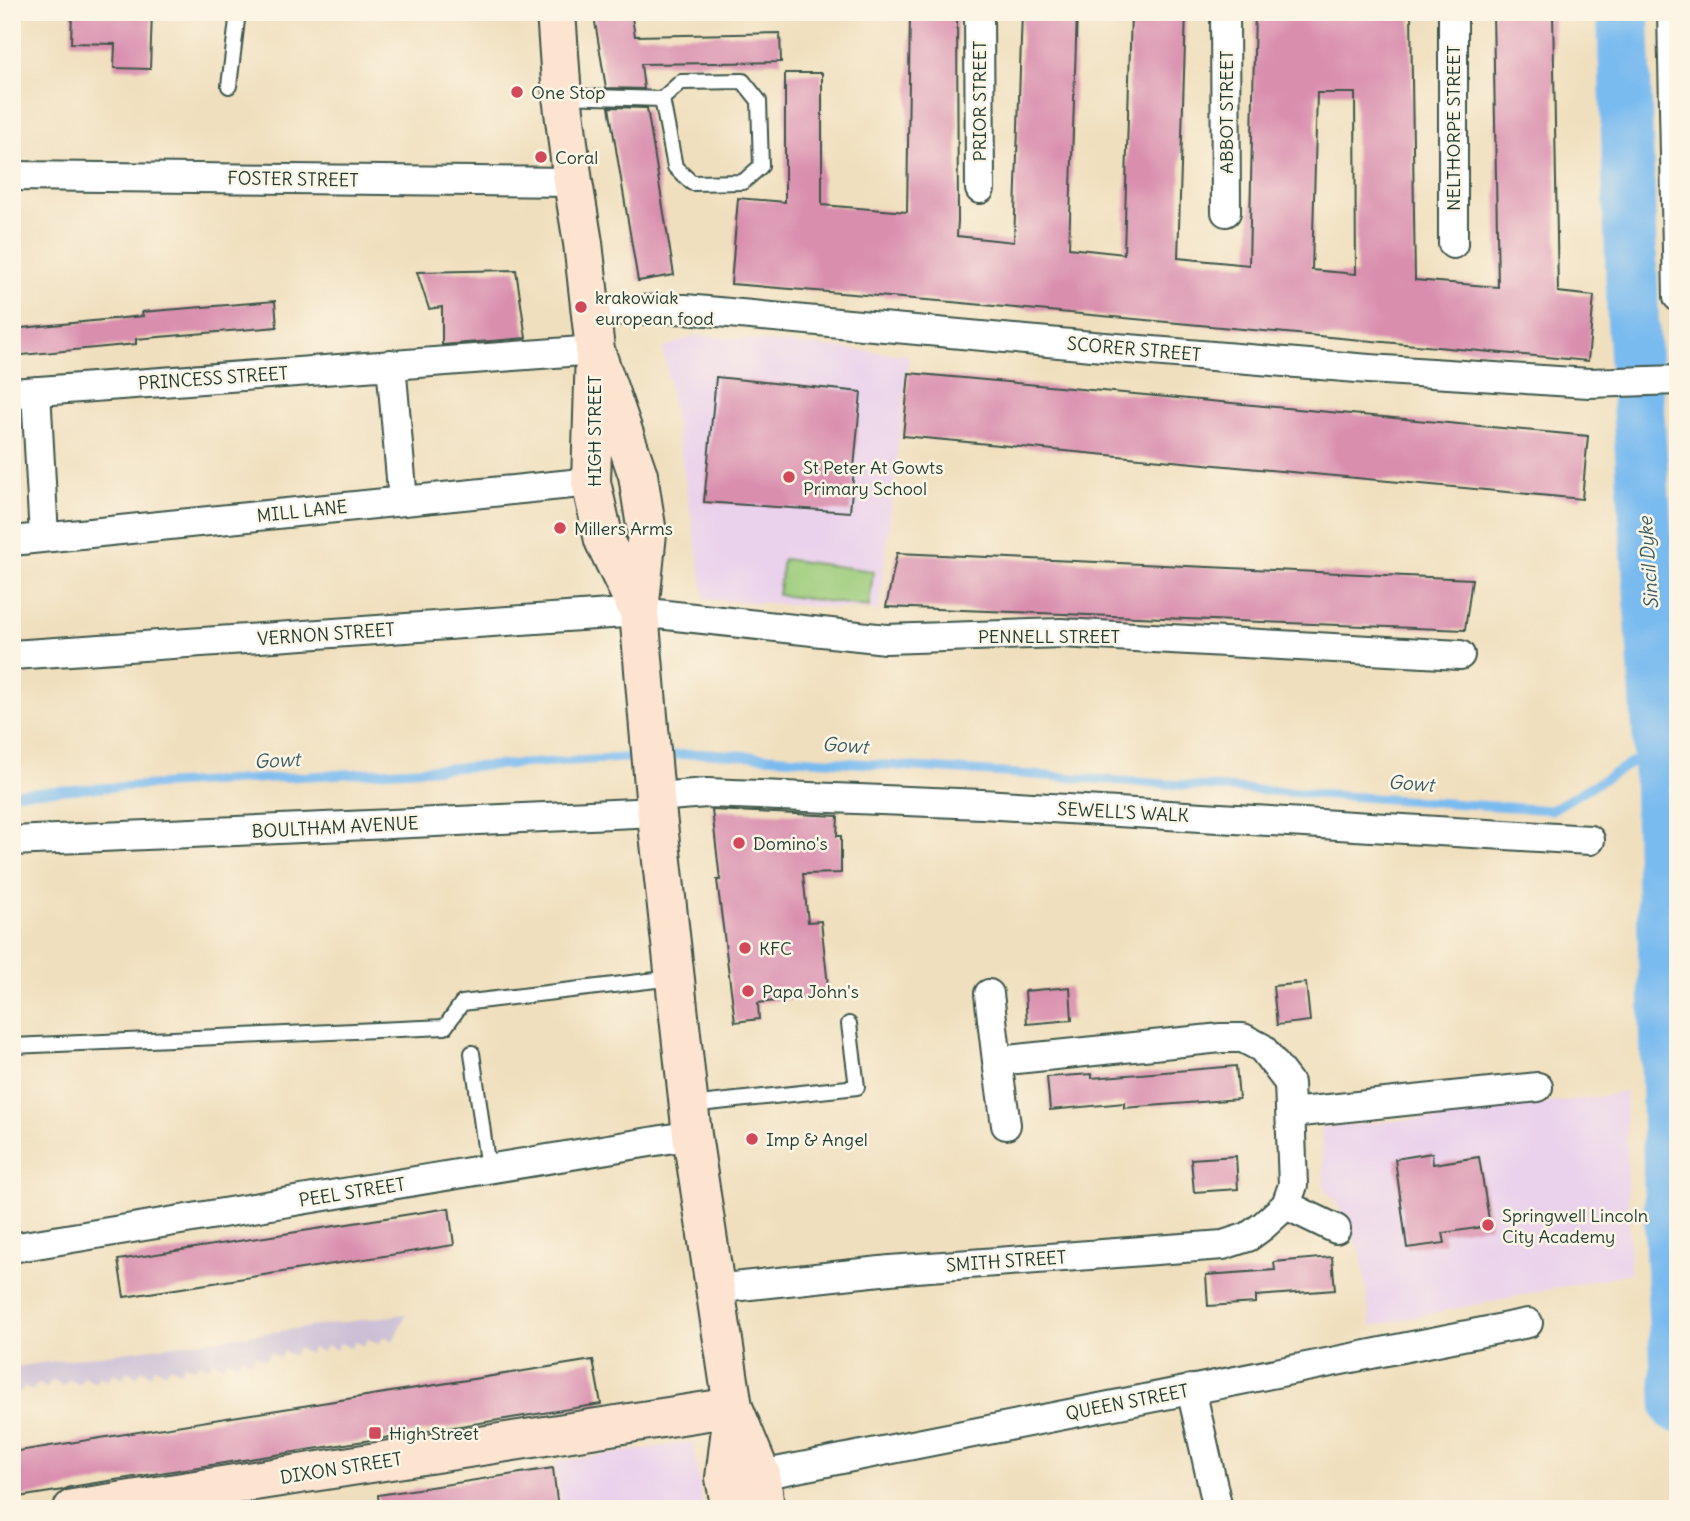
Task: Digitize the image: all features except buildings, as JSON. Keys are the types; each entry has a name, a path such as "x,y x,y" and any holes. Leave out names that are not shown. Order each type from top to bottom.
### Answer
{"street":[{"path":"556,12 562,96 595,350"},
{"name":"PRIOR STREET","path":"979,12 980,189"},
{"name":"ABBOT STREET","path":"1225,12 1226,212"},
{"name":"NELTHORPE STREET","path":"1453,12 1453,244"},
{"path":"1672,12 1678,297"},
{"name":"FOSTER STREET","path":"12,176 573,182"},
{"name":"SCORER STREET","path":"590,311 685,309 1369,369 1589,383 1671,380"},
{"name":"PRINCESS STREET","path":"44,537 24,392 595,350"},
{"name":"HIGH STREET","path":"595,350 591,482 604,540 639,612"},
{"name":"HIGH STREET","path":"595,350 638,475 647,533 639,612"},
{"path":"391,364 403,501"},
{"name":"MILL LANE","path":"12,541 591,482"},
{"path":"639,612 655,798 690,1120 745,1493"},
{"name":"PENNELL STREET","path":"639,612 886,639 1061,633 1460,655"},
{"name":"VERNON STREET","path":"12,656 639,612"},
{"name":"SEWELL'S WALK","path":"655,798 707,793 982,804 1590,840"},
{"name":"BOULTHAM AVENUE","path":"12,841 655,798"},
{"path":"989,994 1006,1125"},
{"path":"998,1061 1243,1038 1262,1048 1289,1083 1293,1185 1286,1205 1336,1229"},
{"path":"1291,1113 1538,1087"},
{"name":"PEEL STREET","path":"12,1248 488,1169 690,1120"},
{"name":"SMITH STREET","path":"714,1289 890,1270 1223,1245 1248,1237 1286,1205"},
{"name":"QUEEN STREET","path":"745,1493 1191,1389 1528,1324"},
{"path":"1191,1389 1218,1509"},
{"name":"DIXON STREET","path":"73,1509 733,1407"}],"lane":[{"path":"229,86 238,12"},
{"path":"562,96 662,99 681,82 743,81 760,101 761,166 743,182 692,183 674,167 662,99"},
{"path":"12,1046 445,1027 463,1003 675,978"},
{"path":"690,1120 857,1087 849,1024"},
{"path":"472,1053 488,1169"}],"shaded area":[{"name":"St Peter At Gowts Primary School","path":"697,335 909,355 879,611 705,599 663,348"},
{"name":"Springwell Lincoln City Academy","path":"1625,1091 1630,1273 1371,1326 1361,1253 1334,1198 1324,1186 1321,1127 1419,1119 1597,1097"},
{"path":"406,1314 393,1341 384,1336 378,1344 368,1339 364,1346 355,1341 351,1348 340,1343 336,1350 327,1345 322,1352 312,1348 309,1354 298,1348 293,1356 284,1351 280,1358 270,1352 265,1360 255,1355 251,1362 242,1356 237,1364 227,1359 223,1366 214,1360 208,1367 199,1362 194,1369 184,1363 180,1371 170,1366 166,1373 155,1367 151,1375 142,1369 137,1377 127,1371 123,1379 113,1373 108,1381 99,1376 95,1383 84,1377 79,1385 69,1379 64,1386 52,1380 46,1388 38,1383 32,1391 24,1386 20,1393 12,1387 12,1367"},
{"path":"693,1442 703,1509 561,1509 555,1462"}],"green space":[{"path":"783,559 873,571 869,607 778,595"}],"waterway":[{"name":"Sincil Dyke","path":"1623,12 1633,323 1659,747 1671,1250 1678,1407"},
{"name":"Gowt","path":"660,756 708,753 1551,810 1659,747"},
{"name":"Gowt","path":"12,793 643,757"}],"place":[{"name":"One Stop","path":"517,92"},
{"name":"Coral","path":"541,157"},
{"name":"krakowiak european food","path":"581,307"},
{"name":"St Peter At Gowts Primary School","path":"789,477"},
{"name":"Millers Arms","path":"560,528"},
{"name":"Domino's","path":"739,843"},
{"name":"KFC","path":"745,948"},
{"name":"Papa John's","path":"748,991"},
{"name":"Imp & Angel","path":"752,1139"},
{"name":"Springwell Lincoln City Academy","path":"1488,1225"},
{"name":"High Street","path":"375,1433"}]}
